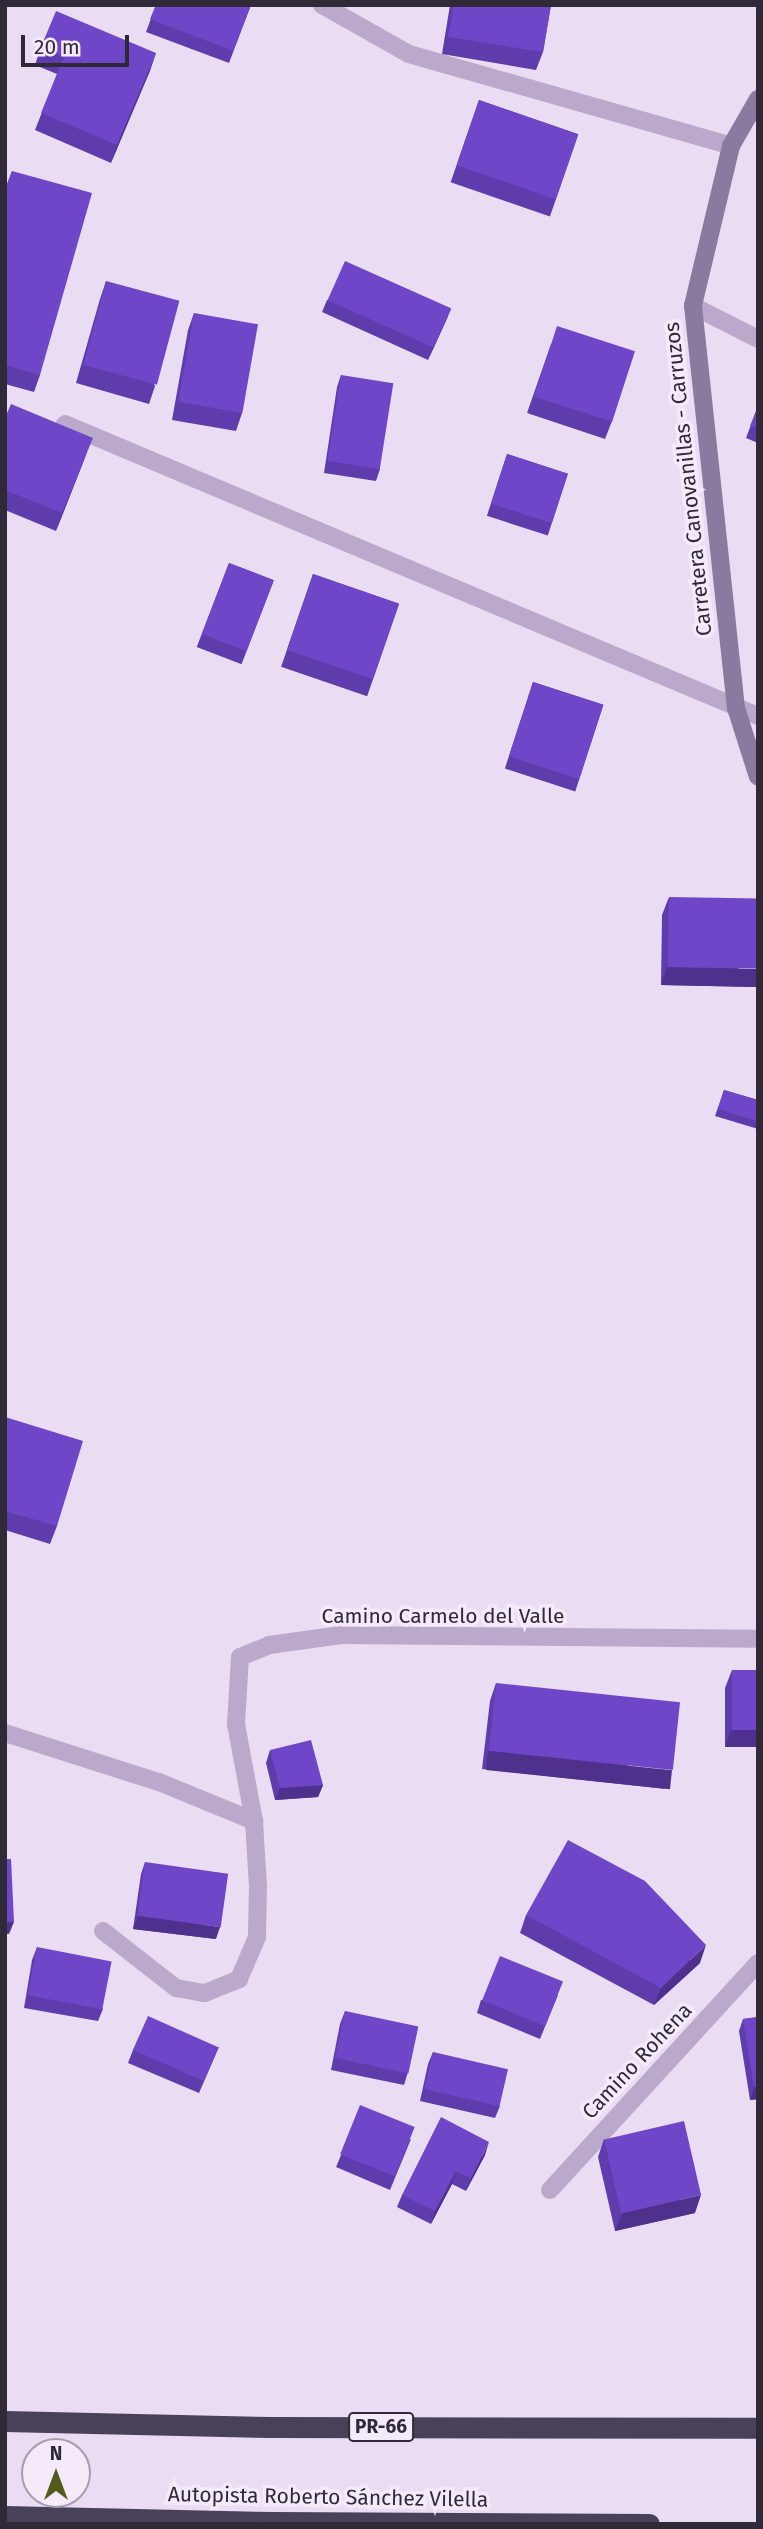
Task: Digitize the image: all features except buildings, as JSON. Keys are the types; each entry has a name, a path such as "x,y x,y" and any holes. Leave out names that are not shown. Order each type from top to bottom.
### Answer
{"highway":[{"name":"PR-66","path":"5,2421 271,2427 758,2428"},
{"name":"Autopista Roberto Sánchez Vilella","path":"5,2516 272,2522 649,2524"}],"street":[{"path":"322,5 410,54 731,146"},
{"name":"Carretera Canovanillas - Carruzos","path":"758,99 731,146 693,306 736,708 758,777"},
{"path":"693,306 758,339"},
{"path":"65,424 758,716"},
{"name":"Camino Carmelo del Valle","path":"103,1931 176,1988 205,1993 239,1979 257,1937 258,1887 254,1821 236,1724 240,1657 269,1645 341,1635 758,1639"},
{"path":"5,1733 159,1782 254,1821"},
{"name":"Camino Rohena","path":"550,2189 758,1963"}]}
